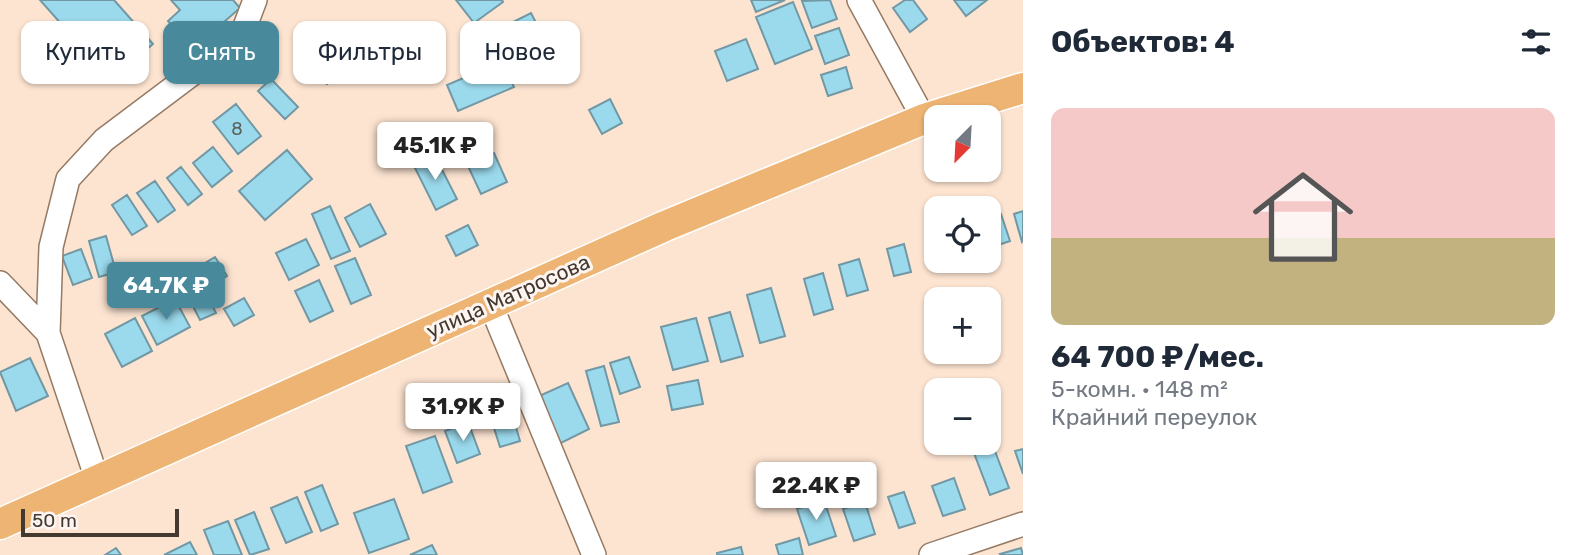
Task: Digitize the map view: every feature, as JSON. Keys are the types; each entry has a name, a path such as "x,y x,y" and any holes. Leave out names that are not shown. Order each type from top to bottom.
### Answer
{"main road":[{"name":"улица Матросова","path":"969,105 1023,88"},
{"name":"улица Матросова","path":"0,524 665,226 924,119"}],"street":[{"path":"98,482 48,333 51,247 68,178 104,141 241,37 255,0"},
{"path":"859,0 924,117"},
{"path":"0,283 48,333"},
{"path":"490,303 594,555"},
{"path":"931,555 1023,524"}],"building":[{"path":"40,0 114,0 133,21 59,21"},
{"path":"171,0 233,0 240,8 225,21 168,21 180,10"},
{"path":"456,0 502,0 503,2 477,21 472,21"},
{"path":"751,0 785,0 756,12"},
{"path":"830,0 837,19 812,28 802,1"},
{"path":"905,0 913,0 927,19 910,32 893,8"},
{"path":"954,0 987,0 966,16"},
{"path":"793,2 812,49 775,64 756,17"},
{"path":"531,13 535,21 515,21"},
{"path":"839,28 849,55 825,64 815,36"},
{"path":"746,39 758,69 727,81 715,51"},
{"path":"846,67 852,88 828,96 821,75"},
{"path":"460,79 460,84 513,84 514,87 458,111 447,85"},
{"path":"266,84 276,84 298,107 285,119 258,91"},
{"path":"610,99 622,123 602,134 589,110"},
{"path":"236,104 261,136 238,154 213,122"},
{"path":"213,147 232,171 212,187 193,163"},
{"path":"287,150 312,179 265,220 239,191"},
{"path":"494,153 507,182 481,194 467,164"},
{"path":"434,154 457,199 436,210 413,164"},
{"path":"181,167 202,194 188,205 167,178"},
{"path":"155,181 175,210 158,222 137,193"},
{"path":"127,195 147,226 132,235 112,205"},
{"path":"370,204 386,234 360,247 345,218"},
{"path":"330,206 350,251 331,259 312,214"},
{"path":"1023,211 1023,241 1022,242 1014,214"},
{"path":"1001,214 1010,241 1001,244"},
{"path":"468,225 478,245 456,256 446,236"},
{"path":"106,236 116,272 99,277 89,241"},
{"path":"306,239 319,265 289,280 276,253"},
{"path":"904,244 911,272 894,276 887,249"},
{"path":"81,249 92,278 73,285 62,256"},
{"path":"215,257 227,276 212,285 200,266"},
{"path":"355,258 371,295 351,304 335,266"},
{"path":"859,259 868,290 847,296 839,265"},
{"path":"823,273 833,309 814,315 804,279"},
{"path":"199,279 216,313 200,320 183,287"},
{"path":"319,280 333,311 310,322 295,291"},
{"path":"771,288 785,336 760,343 747,295"},
{"path":"244,298 254,315 234,326 224,309"},
{"path":"175,299 190,327 157,345 142,316"},
{"path":"730,312 743,356 721,362 709,318"},
{"path":"135,318 152,351 122,367 105,334"},
{"path":"696,318 708,361 673,370 661,327"},
{"path":"629,357 640,387 620,394 610,363"},
{"path":"30,358 48,396 16,411 0,372"},
{"path":"604,366 619,422 601,426 586,371"},
{"path":"698,380 703,404 672,410 667,386"},
{"path":"568,383 589,429 559,444 537,397"},
{"path":"510,406 520,441 500,447 489,412"},
{"path":"468,422 480,454 457,463 445,431"},
{"path":"435,436 452,482 423,493 406,446"},
{"path":"1023,449 1023,474 1015,451"},
{"path":"975,455 996,455 1009,488 990,495"},
{"path":"954,478 965,509 943,516 932,486"},
{"path":"322,485 338,524 321,531 305,492"},
{"path":"904,492 915,523 899,528 888,497"},
{"path":"297,497 312,532 286,543 271,508"},
{"path":"394,499 409,539 369,553 354,513"},
{"path":"824,500 836,536 809,545 797,509"},
{"path":"865,502 875,534 854,541 843,509"},
{"path":"254,512 269,549 250,555 235,520"},
{"path":"228,521 242,555 214,555 204,530"},
{"path":"799,538 803,555 779,555 776,545"},
{"path":"190,542 197,555 164,555"},
{"path":"432,545 437,555 410,555"},
{"path":"741,547 743,555 717,555 717,553"},
{"path":"116,548 121,555 105,555"},
{"path":"1021,548 1023,555 1000,554"}]}
